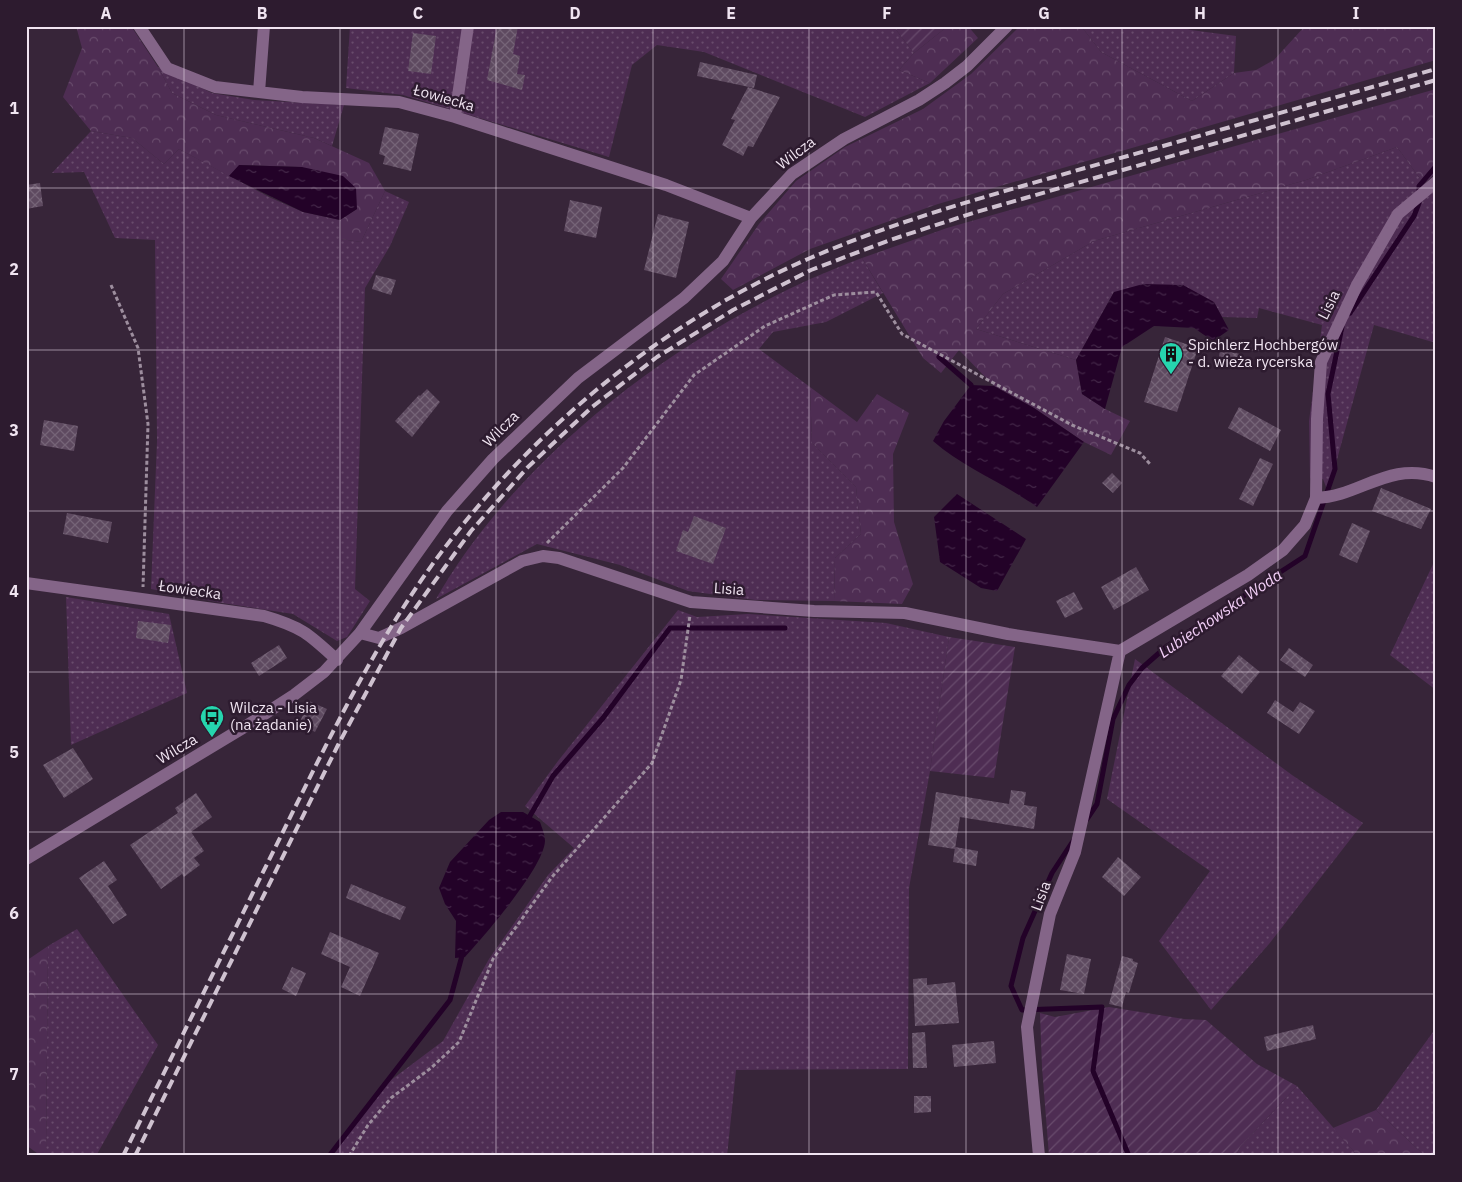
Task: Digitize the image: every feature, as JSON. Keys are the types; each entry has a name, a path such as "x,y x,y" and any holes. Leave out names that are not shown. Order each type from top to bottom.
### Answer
{"street":[{"name":"Łowiecka","path":"139,26 166,68 215,87 302,97 399,102 455,117 666,185 751,218"},
{"path":"259,92 264,26"},
{"path":"455,117 468,26"},
{"name":"Wilcza","path":"26,859 246,726 294,695 337,660 360,633 447,511 483,470 578,378 684,298 723,261 751,218 792,174 844,139 919,100 944,83 968,66 1007,26"},
{"name":"Lisia","path":"360,633 379,638 402,628 522,561 543,556 559,558 691,602 814,611 905,613 1008,634 1120,652 1248,575 1283,550 1305,525 1316,498 1317,419 1321,362 1357,285 1398,214 1436,182"},
{"path":"1316,498 1329,498 1382,477 1419,473 1436,477"},
{"name":"Łowiecka","path":"26,583 264,616 293,624 306,632 337,660"},
{"name":"Lisia","path":"1039,1156 1027,1027 1050,914 1075,852 1120,652"}],"path":[{"path":"111,285 138,348 148,424 143,600"},
{"path":"543,556 547,543 623,468 694,375 765,326 834,295 876,292 902,334 1072,425 1140,453 1150,464"},
{"path":"349,1156 368,1125 391,1098 432,1068 458,1042 493,959 552,877 652,763 681,680 690,622"}],"green space":[{"path":"76,26 131,26 158,67 172,93 216,115 314,138 369,163 385,191 361,242 341,239 340,220 357,209 302,167 240,165 229,176 179,149 164,164 132,138 91,131 63,97 82,48"},
{"path":"350,26 893,26 914,53 899,70 930,83 865,117 704,52 657,45 632,65 609,157 403,95 346,88"},
{"path":"893,26 948,26 914,53"},
{"path":"948,26 968,26 978,38 930,83 899,70 914,53"},
{"path":"1020,26 1081,26 1101,52 1192,101 1234,73 1256,70 1274,60 1305,26 1436,26 1436,60 938,204 810,249 733,290 721,279 759,224 796,181 845,147 923,109 971,74"},
{"path":"1081,26 1178,26 1191,30 1236,36 1234,73 1192,101 1101,52"},
{"path":"158,67 212,93 254,100 344,105 332,146 314,138 216,115 172,93"},
{"path":"1436,89 1436,173 1424,184 1397,147 1306,180 1094,241 1003,294 976,329 1076,360 1082,394 1105,409 1130,421 1111,455 1084,442 1034,408 994,386 959,350 941,373 923,358 862,258 947,228"},
{"path":"91,131 132,138 164,164 179,149 271,198 303,212 340,220 341,239 361,242 385,191 409,202 390,246 365,288 355,589 370,601 347,637 337,641 293,614 151,589 157,441 155,240 115,238 84,172 52,173"},
{"path":"1397,147 1424,184 1436,193 1436,343 1374,325 1328,492 1323,479 1310,478 1309,421 1322,325 1259,308 1257,318 1222,317 1214,302 1114,292 1076,360 976,329 1003,294 1094,241 1306,180"},
{"path":"862,258 883,293 826,322 773,332 759,349 810,387 812,443 856,487 861,534 835,558 834,601 755,600 688,591 620,565 537,544 436,599 473,543 516,490 566,440 620,394 679,352 739,315 800,284"},
{"path":"810,387 857,422 877,394 909,413 893,454 894,522 913,584 902,604 834,601 835,558 861,534 856,487 812,443"},
{"path":"1436,558 1436,690 1390,655"},
{"path":"66,597 169,614 187,693 71,745"},
{"path":"678,610 697,617 748,614 886,623 949,637 930,771 909,888 908,1069 736,1070 727,1156 333,1156 379,1089 443,1041 489,959 548,875 574,848 525,806 558,761"},
{"path":"949,637 1015,647 994,778 930,771"},
{"path":"1135,659 1292,775 1363,823 1269,944 1211,1010 1159,941 1210,871 1107,799"},
{"path":"77,929 158,1045 96,1156 46,1156 48,946"},
{"path":"48,946 46,1156 41,1156 26,1145 26,961"},
{"path":"1109,1007 1184,1019 1206,1020 1257,1064 1297,1086 1240,1147 1236,1156 1049,1156 1040,1013 1055,1017"},
{"path":"1436,1028 1436,1156 1425,1156 1376,1110"},
{"path":"1297,1086 1358,1156 1236,1156 1240,1147"},
{"path":"1376,1110 1425,1156 1358,1156 1333,1128"}],"water":[{"path":"239,165 302,167 343,176 356,188 357,209 340,220 303,212 229,176"},
{"path":"1143,284 1183,285 1214,302 1229,330 1213,341 1194,328 1154,326 1122,347 1105,409 1082,394 1076,360 1114,292"},
{"path":"971,385 994,386 1034,408 1084,442 1037,507 945,451 933,441 944,421"},
{"path":"957,494 1026,539 997,591 981,588 940,562 934,517"},
{"path":"501,812 523,812 540,822 545,839 542,853 524,884 498,918 465,957 455,958 456,921 445,904 439,888 450,862 489,820"}],"building":[{"path":"497,26 518,26 513,54 520,56 517,74 525,75 522,90 487,80"},
{"path":"413,33 436,36 431,74 408,71"},
{"path":"700,62 757,75 754,88 697,76"},
{"path":"748,87 780,97 753,147 748,146 743,156 722,145 735,120 731,119"},
{"path":"385,127 419,134 411,171 383,164 385,156 379,154"},
{"path":"40,183 43,206 26,209 26,185"},
{"path":"570,200 602,207 596,238 564,231"},
{"path":"658,214 689,222 676,278 644,270"},
{"path":"376,275 396,280 391,295 372,289"},
{"name":"Spichlerz Hochbergów - d. wieża rycerska","path":"1165,337 1198,348 1177,412 1144,402"},
{"path":"1220,350 1240,354 1238,367 1218,363"},
{"path":"427,389 440,402 412,437 395,421"},
{"path":"1239,407 1281,430 1270,451 1228,428"},
{"path":"44,420 78,426 74,451 40,445"},
{"path":"1260,458 1273,464 1253,506 1239,499"},
{"path":"1112,473 1122,483 1113,493 1102,483"},
{"path":"1381,488 1431,509 1421,529 1372,511"},
{"path":"67,513 112,522 108,543 63,534"},
{"path":"694,516 726,528 713,564 676,551 683,530 688,532"},
{"path":"1352,523 1370,531 1357,563 1339,555"},
{"path":"1136,567 1149,590 1114,610 1101,587"},
{"path":"1074,592 1083,609 1065,618 1056,601"},
{"path":"138,621 171,625 168,643 136,638"},
{"path":"279,645 287,658 259,676 251,663"},
{"path":"1289,648 1313,665 1305,677 1280,660"},
{"path":"1239,655 1260,672 1242,694 1221,676"},
{"path":"1275,700 1293,712 1300,702 1315,711 1299,734 1267,713"},
{"path":"309,701 327,709 315,732 299,724"},
{"path":"73,748 93,779 64,798 43,765"},
{"path":"1011,790 1026,792 1024,805 1037,807 1034,829 960,817 955,849 928,845 936,792 1009,804"},
{"path":"196,793 212,817 191,832 204,851 194,858 200,865 184,877 182,874 161,889 130,845 178,813 175,808"},
{"path":"955,847 978,851 976,866 953,862"},
{"path":"1118,857 1141,877 1124,896 1102,877"},
{"path":"104,861 117,880 108,886 127,915 113,924 79,878"},
{"path":"351,884 406,907 400,920 346,898"},
{"path":"330,932 379,953 360,996 341,987 350,967 321,954"},
{"path":"1067,954 1091,959 1084,994 1060,990"},
{"path":"1122,956 1133,959 1133,961 1138,963 1129,993 1126,992 1122,1007 1109,1004"},
{"path":"292,967 306,973 296,996 282,989"},
{"path":"927,978 927,985 955,982 959,1023 915,1026 913,979"},
{"path":"1313,1025 1316,1039 1267,1051 1264,1037"},
{"path":"925,1032 927,1068 913,1068 912,1033"},
{"path":"994,1041 996,1063 954,1067 952,1045"},
{"path":"914,1096 931,1096 931,1112 914,1113"}],"waterway":[{"name":"Lubiechowska Woda","path":"1350,313 1414,216 1419,203 1419,186 1436,166"},
{"name":"Lubiechowska Woda","path":"1087,819 1097,804 1113,719 1129,685 1142,668 1167,646 1305,556 1335,469 1328,394 1342,327"},
{"name":"Lubiechowska Woda","path":"939,357 971,385"},
{"path":"527,821 553,776 603,718 670,628 785,628"},
{"name":"Lubiechowska Woda","path":"1073,841 1052,873 1023,938 1011,986 1022,1010 1102,1007 1093,1071 1129,1156"},
{"path":"329,1156 450,1000 463,952"}],"railway":[{"path":"123,1156 318,761 390,629 410,597 448,544 490,493 536,445 585,399 637,358 692,320 749,287 842,245 910,220 980,198 1436,69"},
{"path":"135,1156 338,745 401,628 471,531 528,467 592,407 657,357 733,310 811,270 890,240 973,213 1436,80"}],"place":[{"name":"Spichlerz Hochbergów - d. wieża rycerska","path":"1171,375"},
{"name":"Wilcza - Lisia (na żądanie)","path":"212,738"}]}
